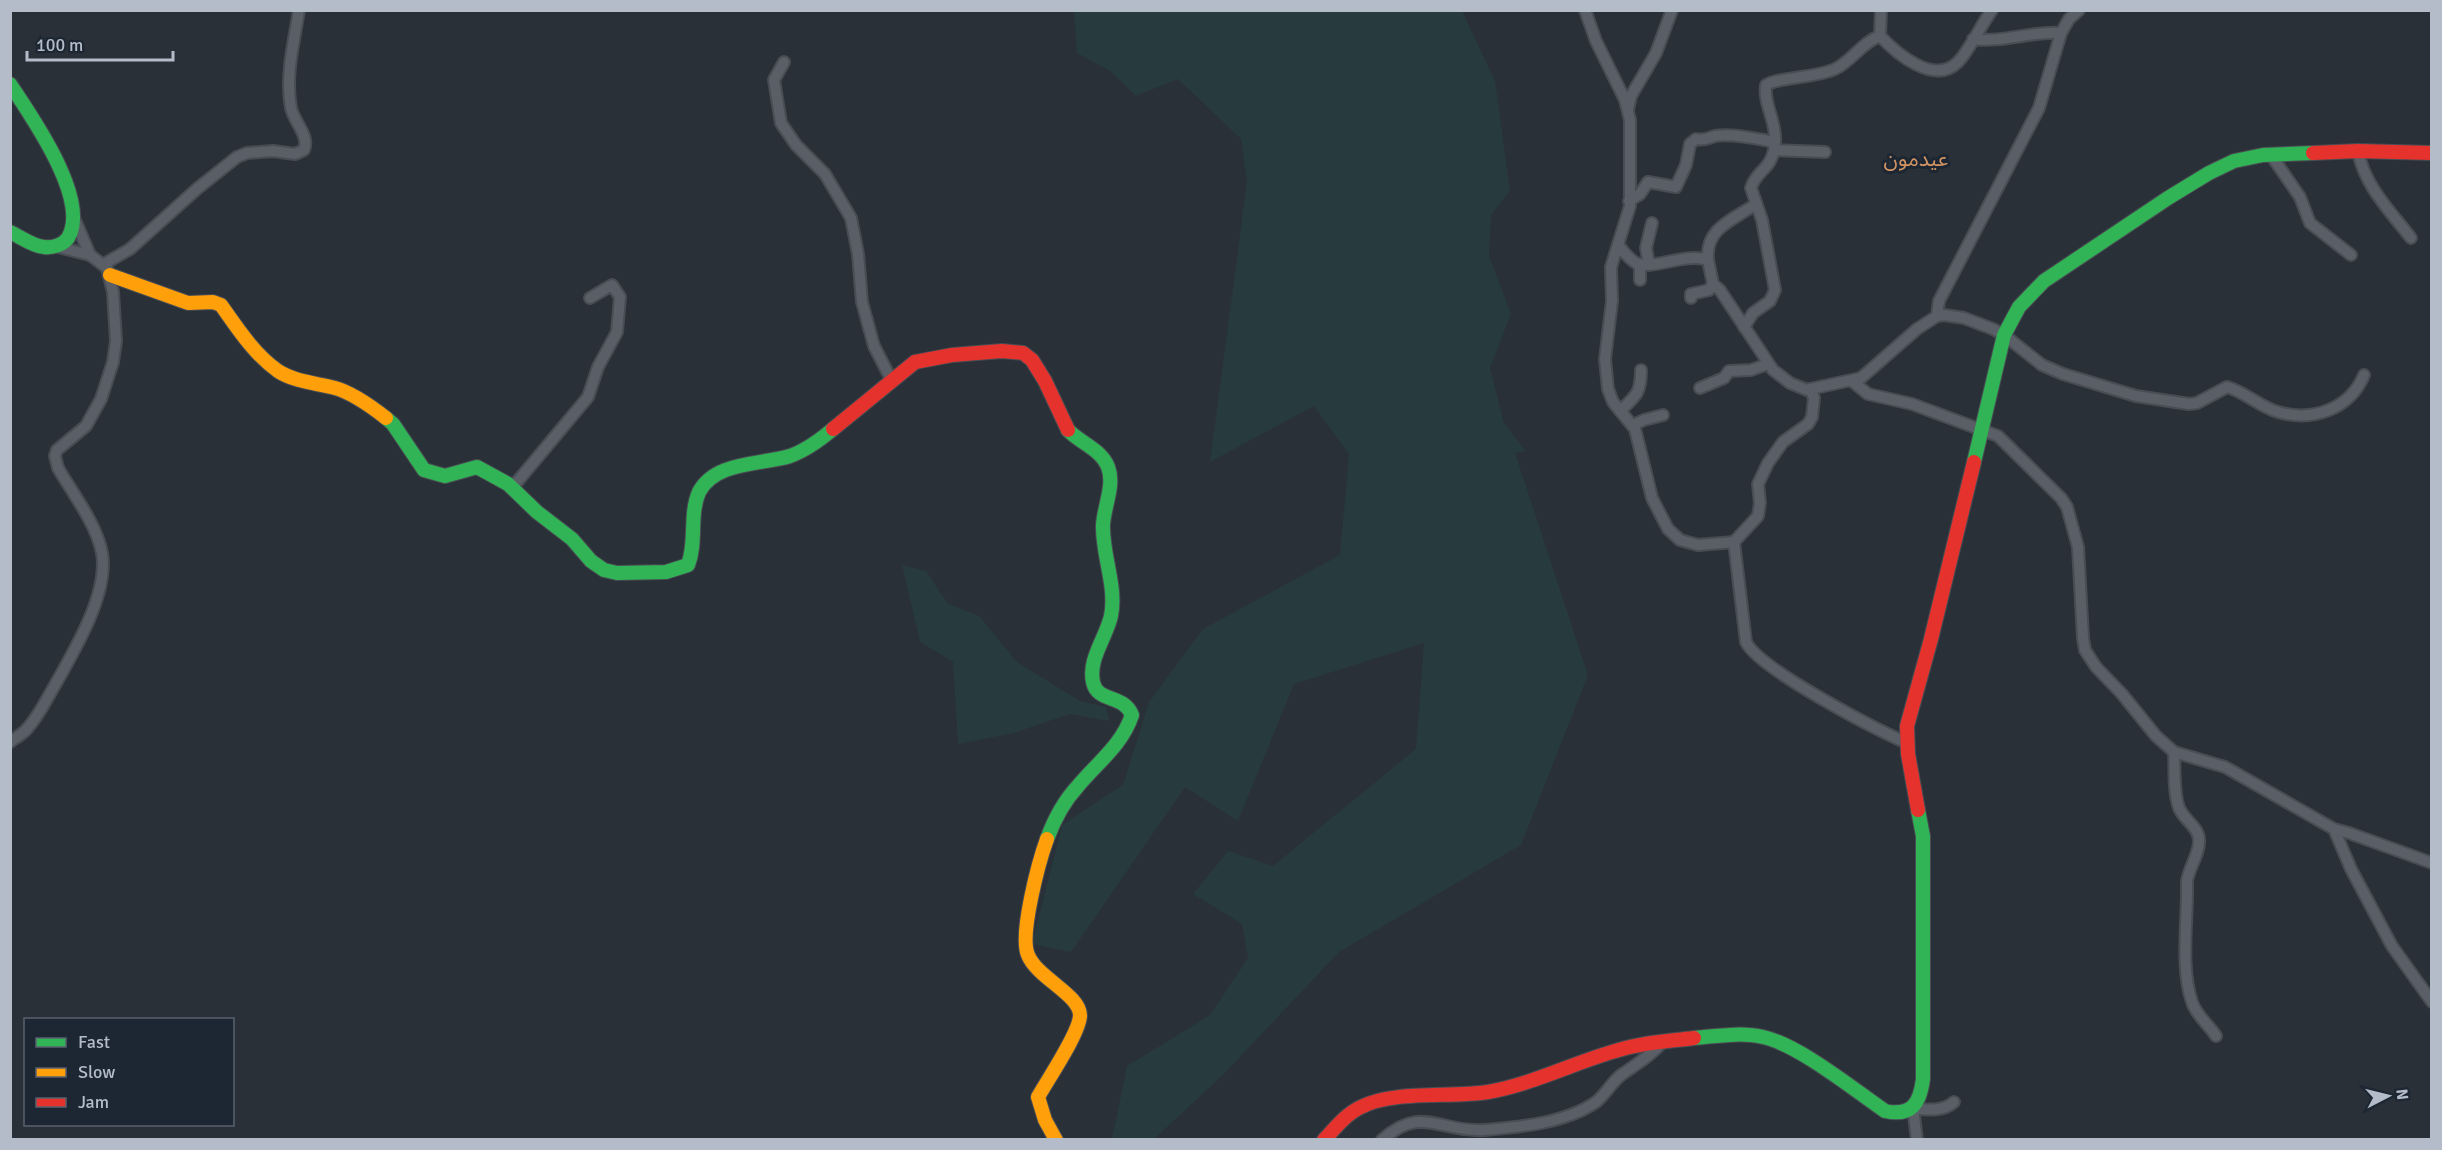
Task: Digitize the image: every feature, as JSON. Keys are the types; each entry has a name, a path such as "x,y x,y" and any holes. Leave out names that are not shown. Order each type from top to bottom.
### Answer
{"street":[{"path":"107,270 237,157 273,151 295,154 304,150 305,138 292,115 288,90 299,10"},
{"path":"1585,10 1596,41 1628,109"},
{"path":"1672,10 1656,52 1631,96 1628,109 1628,215 1611,267 1612,301 1605,359 1608,389 1613,402 1633,426 1652,498 1668,529 1680,540 1698,546 1734,542 1758,516 1760,503 1758,484 1767,463 1783,442 1808,424 1812,417 1814,398 1810,389"},
{"path":"1881,10 1881,36 1912,63 1938,70 1948,68 1958,62 1992,10"},
{"path":"1937,316 1939,301 2039,108 2061,33 2069,19 2079,10"},
{"path":"1973,39 2000,40 2040,33 2061,33"},
{"path":"1744,327 1753,313 1770,301 1775,290 1762,220 1752,194 1753,183 1771,164 1774,146 1766,85 1775,81 1806,78 1837,68 1868,41 1881,36"},
{"path":"784,62 774,80 781,123 796,145 825,174 851,218 858,254 862,302 874,346 892,381"},
{"path":"10,84 35,124 68,188 74,204 75,220 90,255 107,270 188,303 213,302 221,305 251,347 267,363 287,377 338,389 374,408 393,423 420,464 429,473 445,476 477,467 492,474 512,488 604,570 617,573 677,571 687,564 693,553 698,495 706,481 723,471 801,452 823,439 907,368 922,360 1001,351 1022,352 1028,355 1041,371 1055,408 1068,430 1102,457 1110,474 1103,527 1112,583 1112,614 1093,668 1092,683 1098,692 1125,703 1132,715 1126,732 1072,793 1048,830 1025,939 1026,955 1033,968 1047,981 1074,999 1081,1008 1077,1028 1038,1097 1045,1120 1056,1140"},
{"path":"1629,201 1640,194 1648,182 1676,187 1686,165 1690,144 1696,139 1703,140 1715,136 1747,137 1774,146 1825,152"},
{"path":"2358,151 2363,172 2370,186 2411,238"},
{"path":"1917,1140 1912,1108 1919,1099 1923,1079 1923,836 1907,743 1909,717 1931,639 2004,335 2019,307 2056,273 2209,173 2246,158 2271,154 2358,151 2432,153"},
{"path":"2271,154 2300,197 2310,222 2351,255"},
{"path":"1756,204 1714,233 1708,246 1708,260 1713,284 1720,290 1768,364 1790,383 1807,390 1861,378 1901,341 1937,316 1964,318 2004,335 2042,364 2063,374 2136,396 2189,404 2197,403 2227,387 2277,412 2316,413 2343,404 2355,392 2364,375"},
{"path":"54,246 65,242 70,236 75,220"},
{"path":"1640,280 1652,223"},
{"path":"10,232 40,246 54,246 90,255"},
{"path":"1618,245 1631,260 1644,264 1685,257 1708,260"},
{"path":"10,742 26,730 45,701 82,634 100,585 102,554 96,536 58,468 55,456 57,450 86,426 101,399 113,362 116,340 115,309 107,270"},
{"path":"1691,298 1691,294 1709,290 1713,284"},
{"path":"512,488 588,397 598,367 617,332 620,297 612,285 591,298"},
{"path":"1700,388 1724,378 1729,371 1751,370 1768,364"},
{"path":"1620,411 1639,393 1641,370"},
{"path":"1852,381 1868,394 1912,404 1998,436 2055,491 2067,507 2078,547 2080,622 2085,650 2096,667 2122,694 2149,728 2174,752 2238,774 2275,797 2323,821 2334,830 2351,869 2392,946 2432,1002"},
{"path":"1633,426 1644,420 1663,415"},
{"path":"1734,542 1746,642 1752,651 1776,670 1852,715 1907,743"},
{"path":"2174,752 2179,806 2183,816 2197,833 2199,841 2187,881 2186,945 2189,985 2194,1007 2216,1036"},
{"path":"2334,830 2349,833 2432,863"},
{"path":"1324,1140 1346,1117 1371,1103 1400,1097 1487,1092 1513,1087 1560,1072 1621,1049 1665,1041 1737,1034 1764,1037 1795,1050 1885,1111 1898,1114 1912,1108 1937,1109 1948,1107 1954,1102"},
{"path":"1382,1140 1393,1129 1414,1121 1425,1120 1459,1130 1485,1130 1526,1125 1568,1115 1598,1100 1614,1081 1639,1065 1665,1041"}],"green space":[{"path":"1074,11 1462,11 1495,81 1510,191 1491,215 1489,256 1511,314 1490,368 1504,423 1526,451 1515,453 1588,675 1521,845 1339,952 1222,1076 1154,1139 1112,1139 1127,1066 1210,1015 1248,958 1242,924 1193,894 1228,851 1273,866 1416,749 1424,643 1294,684 1238,821 1185,787 1071,952 1032,944 1062,825 1123,785 1149,702 1203,629 1340,555 1349,454 1314,406 1210,462 1247,182 1241,139 1178,79 1136,96 1110,71 1077,53"},
{"path":"902,565 926,571 947,603 979,616 1017,662 1080,701 1106,707 1109,721 1070,714 1014,733 958,744 953,662 920,642"}],"traffic: fast":[{"path":"10,84 56,159 72,202 73,222 68,238 61,244 51,247 35,245 10,232"},
{"path":"1974,462 2004,335 2019,307 2044,281 2168,198 2234,161 2263,155 2313,153"},
{"path":"386,418 393,424 424,470 445,476 477,467 508,484 537,512 572,539 591,561 604,570 617,573 666,572 688,565 691,556 696,501 706,482 727,469 796,454 833,429"},
{"path":"1047,839 1068,798 1116,744 1128,726 1132,715 1123,704 1095,689 1092,673 1095,657 1109,624 1112,605 1111,582 1103,536 1110,474 1100,455 1068,430"},
{"path":"1694,1038 1720,1035 1763,1037 1809,1058 1885,1111 1902,1112 1913,1106 1920,1095 1923,1079 1923,836 1918,810"}],"traffic: slow":[{"path":"110,275 188,303 213,302 221,305 254,349 278,371 298,380 349,393 386,418"},
{"path":"1047,839 1031,898 1026,945 1033,963 1074,1001 1080,1016 1069,1045 1038,1097 1045,1120 1056,1140"}],"traffic: jam":[{"path":"2313,153 2358,151 2432,153"},
{"path":"833,429 915,362 952,355 1002,351 1023,353 1032,360 1045,381 1068,430"},
{"path":"1918,810 1908,754 1907,726 1931,639 1974,462"},
{"path":"1324,1140 1350,1113 1374,1102 1405,1096 1488,1092 1522,1084 1631,1047 1694,1038"}],"district":[{"name":"عيدمون","path":"1916,159"}]}
